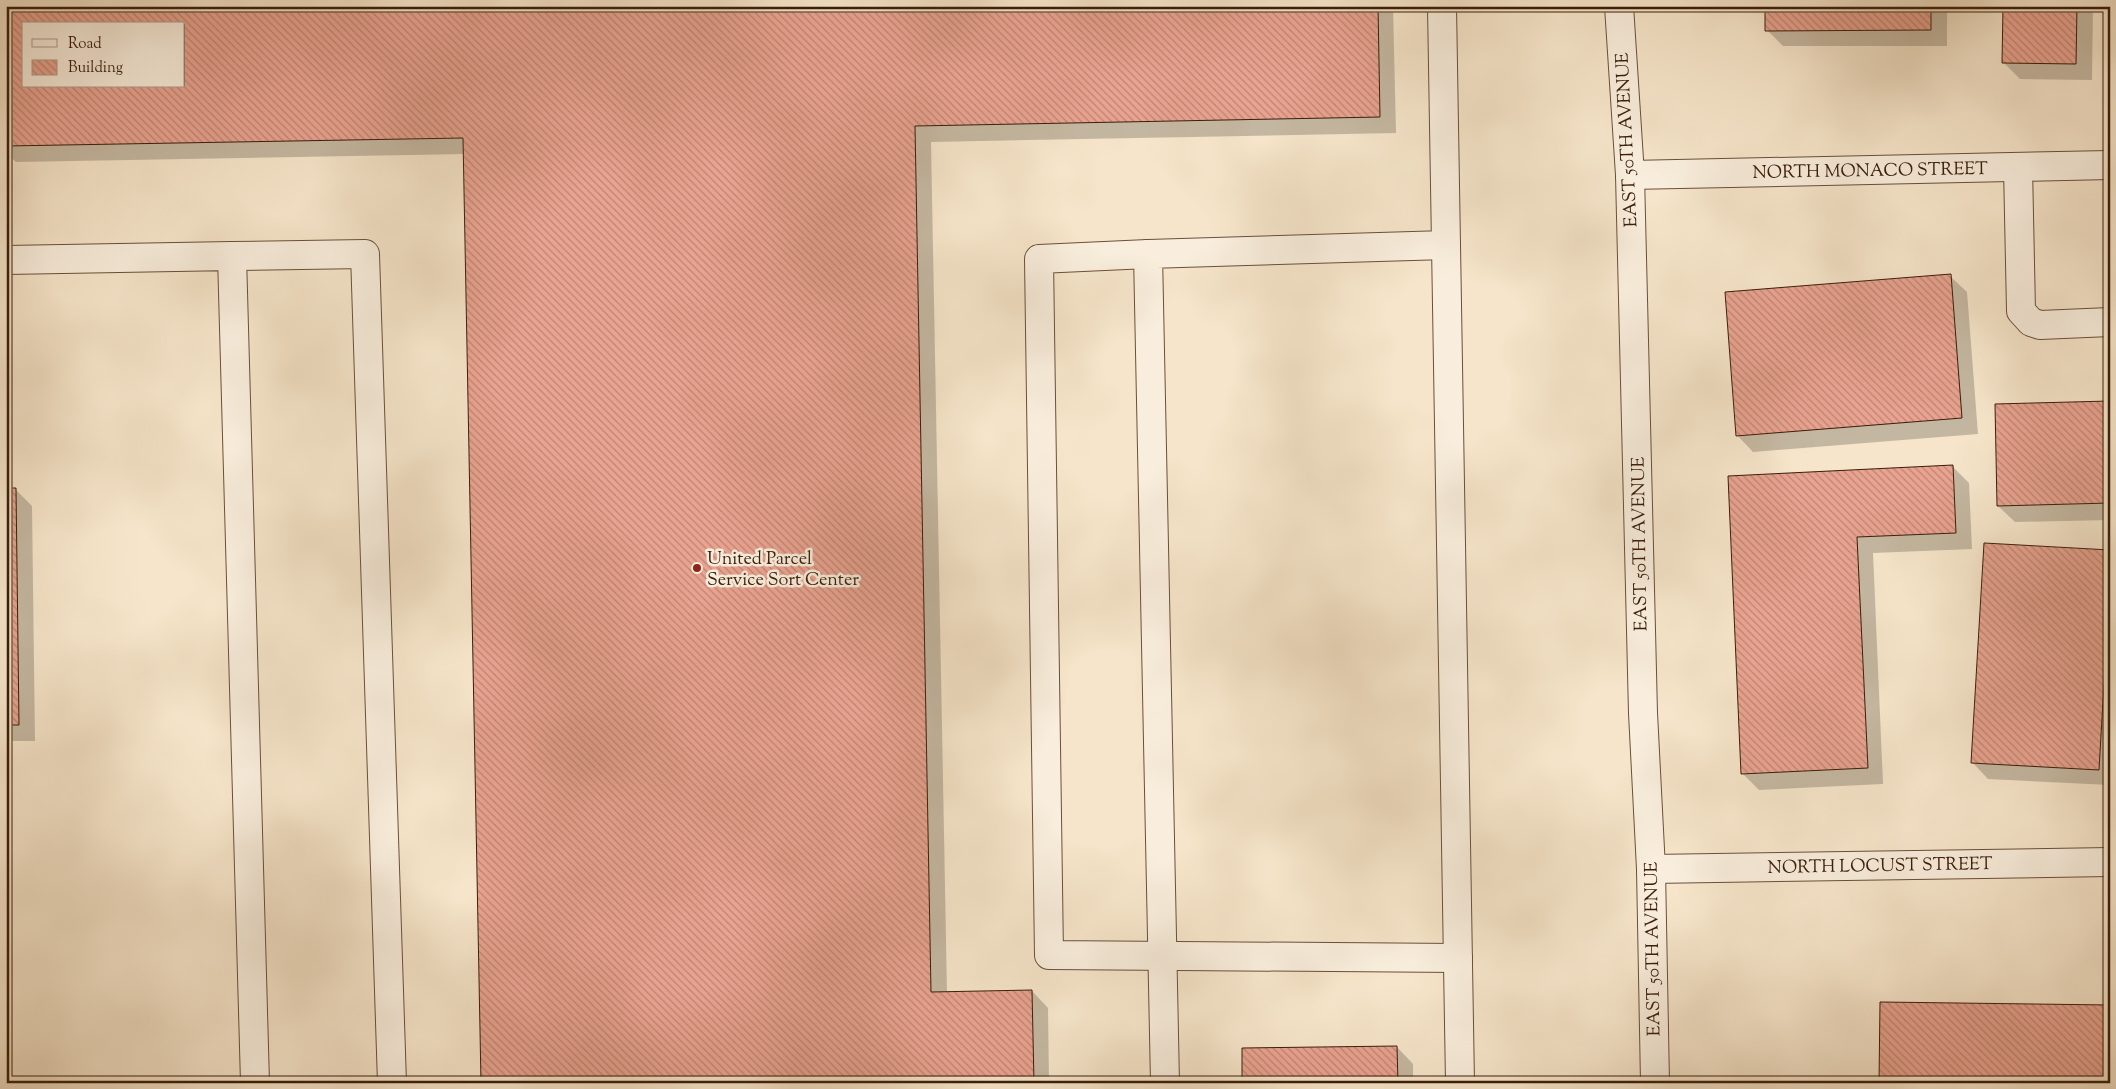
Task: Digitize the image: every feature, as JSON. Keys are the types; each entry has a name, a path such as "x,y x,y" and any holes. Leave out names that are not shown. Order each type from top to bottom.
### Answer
{"street":[{"path":"1442,6 1460,1083"},
{"name":"EAST 50TH AVENUE","path":"1619,6 1630,176 1643,713 1650,869 1655,1083"},
{"name":"NORTH MONACO STREET","path":"1630,176 2110,165"},
{"path":"2018,167 2021,311 2031,322 2040,325 2110,322"},
{"path":"1446,245 1148,254 1039,260 1048,956 1458,958"},
{"path":"6,260 365,254 392,1083"},
{"path":"1148,254 1165,1083"},
{"path":"232,256 255,1083"},
{"name":"NORTH LOCUST STREET","path":"1650,869 2110,862"}],"building":[{"name":"United Parcel Service Sort Center","path":"6,6 1378,6 1380,117 915,126 931,992 1032,990 1034,1083 481,1083 463,138 6,146"},
{"path":"1765,6 1931,6 1931,30 1765,31"},
{"path":"2003,6 2077,6 2076,64 2002,63"},
{"path":"1951,274 1962,418 1736,436 1725,292"},
{"path":"2110,401 2110,503 1997,506 1995,404"},
{"path":"1953,465 1956,533 1857,537 1868,768 1741,774 1728,476"},
{"path":"6,488 16,488 19,725 6,725"},
{"path":"1984,543 2110,550 2099,770 1971,763"},
{"path":"1880,1002 2110,1005 2110,1083 1879,1083"},
{"path":"1397,1046 1398,1083 1242,1083 1242,1048"}],"place":[{"name":"United Parcel Service Sort Center","path":"697,568"}]}
